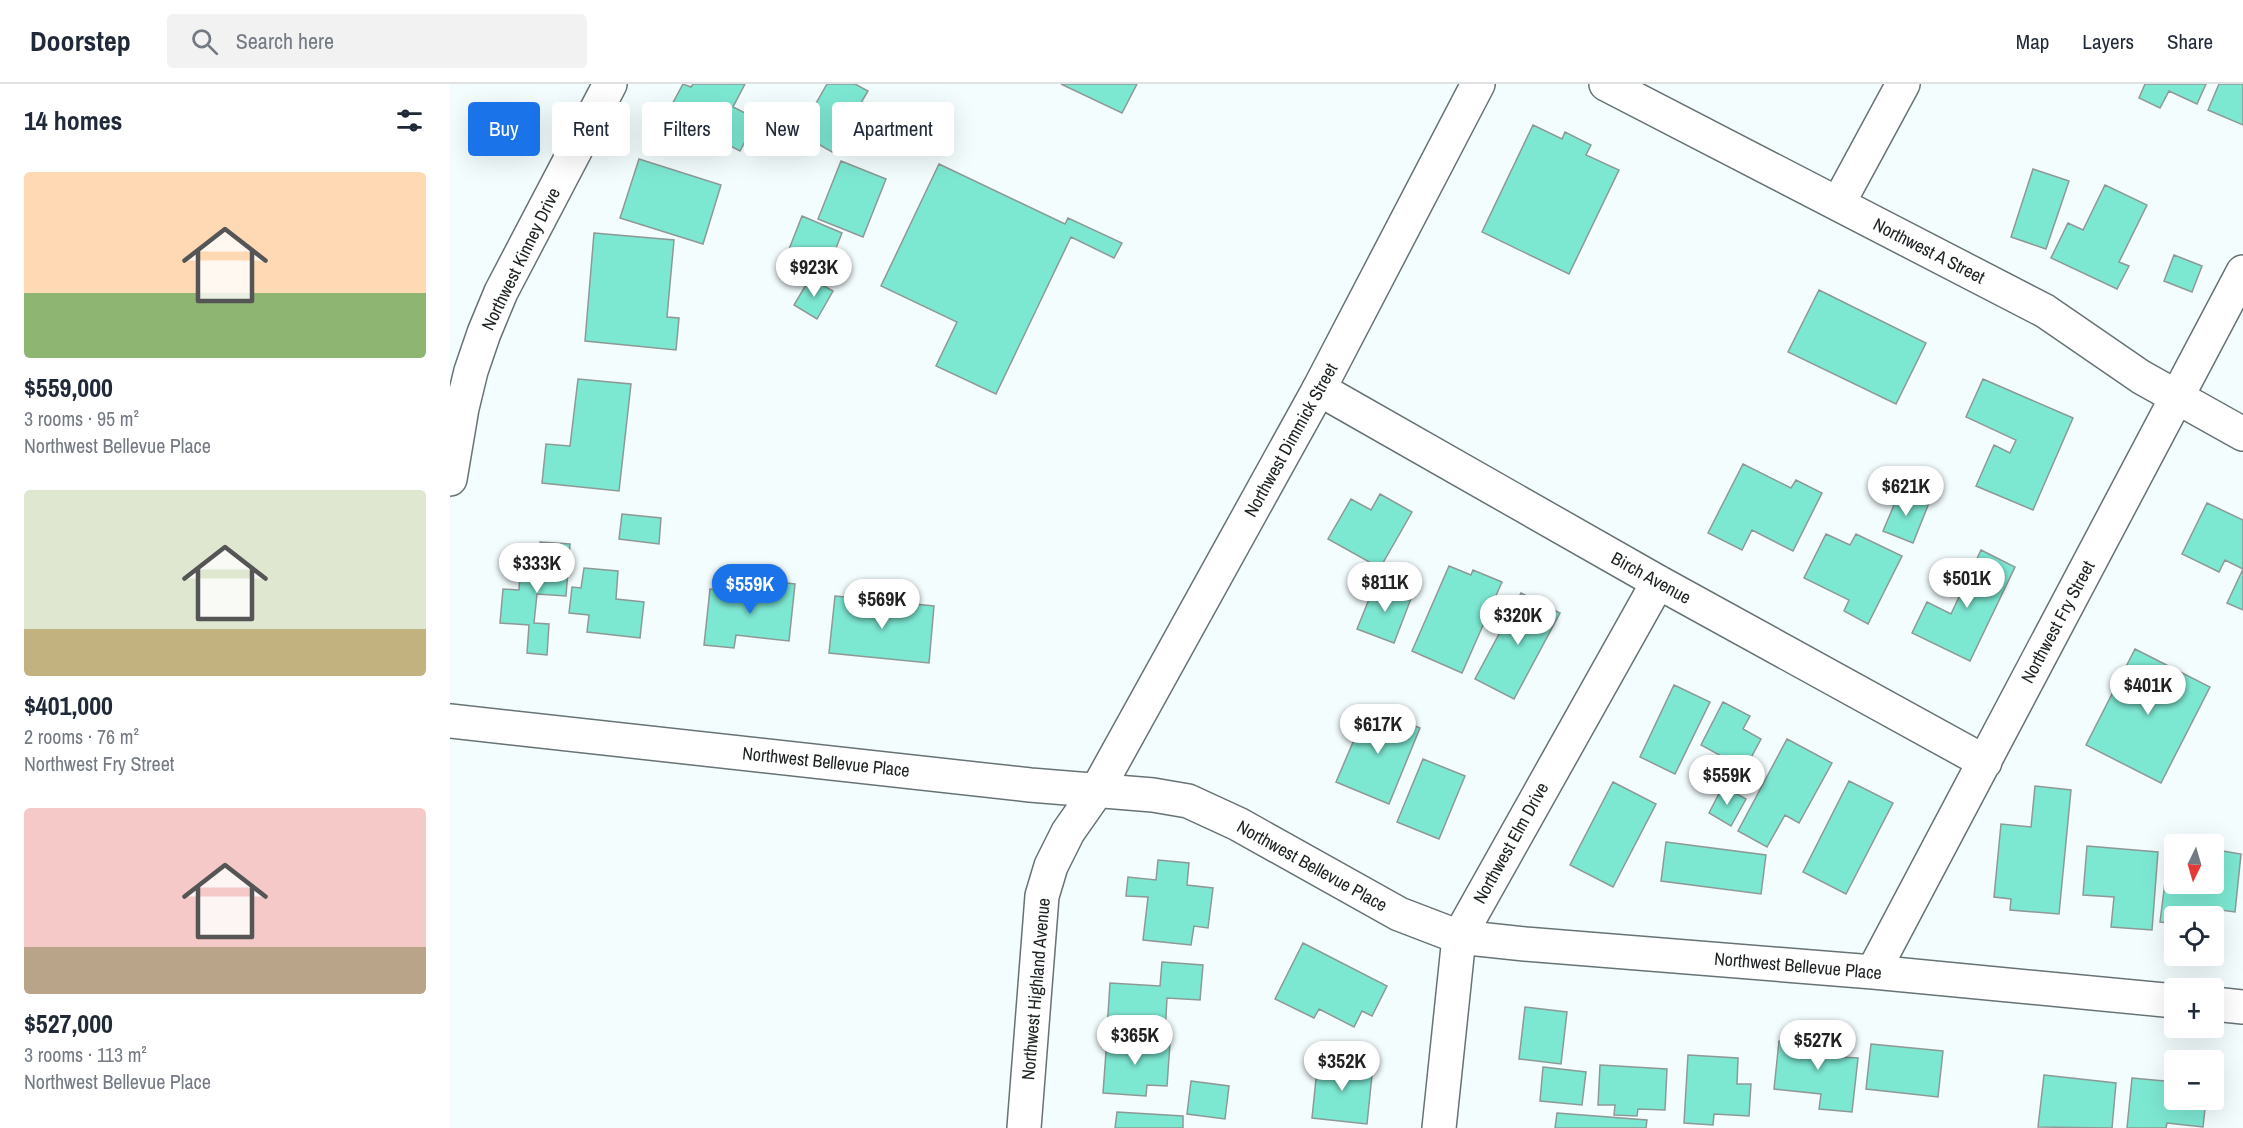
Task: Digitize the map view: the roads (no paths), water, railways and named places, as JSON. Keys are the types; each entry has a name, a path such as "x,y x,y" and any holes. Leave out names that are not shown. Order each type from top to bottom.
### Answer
{"street":[{"name":"Northwest Kinney Drive","path":"450,479 462,408 484,333 501,292 610,84"},
{"name":"Northwest Dimmick Street","path":"1096,792 1319,390 1479,84"},
{"name":"Northwest A Street","path":"1606,84 2045,311 2141,377 2243,434"},
{"path":"1838,204 1903,84"},
{"name":"Northwest Fry Street","path":"1873,972 2243,272"},
{"name":"Birch Avenue","path":"1319,390 1658,582 1984,762"},
{"name":"Northwest Elm Drive","path":"1439,1128 1458,937 1658,582"},
{"name":"Northwest Bellevue Place","path":"450,721 1096,792 1153,795 1188,801 1238,824 1399,914 1458,937 1873,972 2164,1000"},
{"name":"Northwest Highland Avenue","path":"1024,1128 1042,896 1051,866 1068,832 1096,792"},
{"path":"2224,1005 2243,1007"}]}
